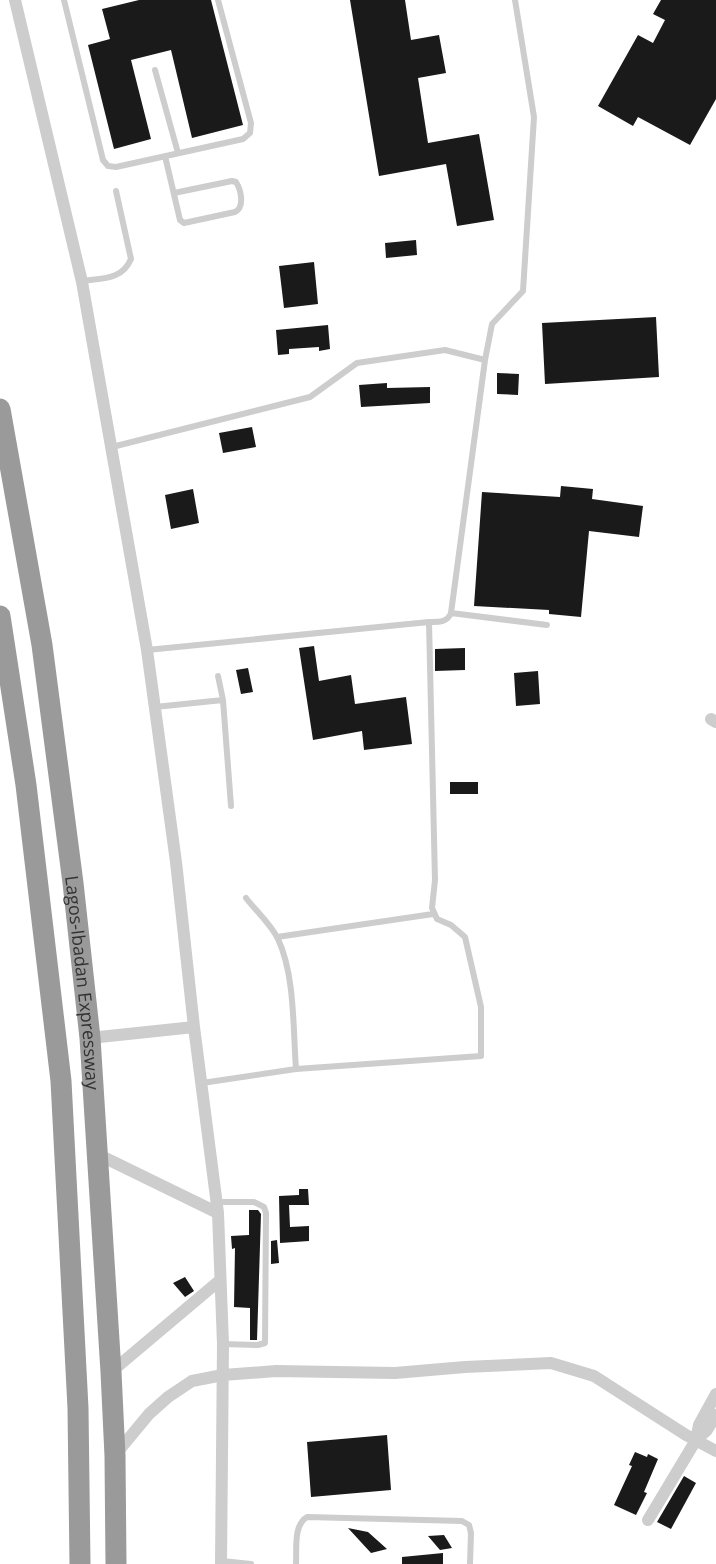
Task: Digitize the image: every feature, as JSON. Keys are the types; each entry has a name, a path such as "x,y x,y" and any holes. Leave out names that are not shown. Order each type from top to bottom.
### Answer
{"highway":[{"name":"Lagos-Ibadan Expressway","path":"0,409 42,645 73,883 90,1038 111,1372 115,1456 116,1564"},
{"name":"Lagos-Ibadan Expressway","path":"0,616 26,785 61,1081 78,1408 80,1564"},
{"path":"73,1309 106,1311"}],"street":[{"path":"15,0 82,282 147,650 176,861 194,1027 218,1208 223,1344 220,1437 221,1562"},
{"path":"90,1038 194,1027"},
{"path":"97,1154 218,1208"},
{"path":"111,1372 219,1281"},
{"path":"115,1456 149,1414 168,1397 192,1382 223,1374 276,1371 395,1373 551,1363 594,1376 716,1451"},
{"path":"696,1440 699,1425 716,1394"},
{"path":"648,1520 696,1440 708,1430 716,1415"}],"lane":[{"path":"64,0 103,160 108,166 116,167 243,139 250,133 251,123 218,0"},
{"path":"147,650 442,622 449,618 492,324 523,291 534,117 515,0"},
{"path":"155,70 178,153"},
{"path":"165,156 180,220 184,223 235,212 242,205 238,186 232,181 174,193"},
{"path":"82,282 117,276 128,267 131,259 116,191"},
{"path":"112,447 310,397 357,363 445,350 485,360"},
{"path":"451,613 547,624"},
{"path":"202,1083 296,1069 482,1056 481,1007 465,937 433,914 435,880 429,622"},
{"path":"218,676 223,700 231,806"},
{"path":"155,707 223,700"},
{"path":"246,898 277,937 285,957 296,1069"},
{"path":"277,937 433,914"},
{"path":"218,1208 254,1202 264,1207 266,1213 265,1343 258,1345 223,1344"},
{"path":"296,1564 298,1526 307,1517 462,1521 469,1525 471,1533 470,1564"},
{"path":"221,1562 251,1564"}],"building":[{"path":"139,0 211,0 243,125 192,138 171,50 131,60 151,139 114,149 88,45 110,39 102,9"},
{"path":"350,0 405,0 411,40 439,35 446,73 418,78 428,143 479,134 494,220 457,226 446,164 379,176"},
{"path":"661,0 716,0 716,99 690,145 638,117 633,126 598,106 638,35 653,43 665,20 653,14"},
{"path":"416,240 417,255 386,258 385,243"},
{"path":"314,262 318,304 284,308 279,266"},
{"path":"656,317 659,377 545,384 542,323"},
{"path":"328,325 330,349 319,351 319,347 289,349 289,354 278,355 276,330"},
{"path":"497,373 519,374 518,395 497,394"},
{"path":"387,383 387,388 430,387 430,403 361,407 359,385"},
{"path":"252,427 256,447 223,453 219,433"},
{"path":"561,486 593,489 592,499 643,506 639,537 589,531 581,617 549,614 549,610 474,606 482,492 560,497"},
{"path":"193,489 199,523 171,529 165,495"},
{"path":"314,646 319,681 351,675 355,704 406,697 412,744 364,750 362,731 313,740 299,648"},
{"path":"465,648 465,670 435,671 435,649"},
{"path":"248,668 253,692 241,694 236,670"},
{"path":"538,671 540,704 516,706 514,673"},
{"path":"450,782 478,782 478,794 450,794"},
{"path":"299,1189 308,1189 309,1205 289,1205 290,1227 309,1226 309,1241 280,1243 279,1196 299,1195"},
{"path":"249,1210 258,1210 261,1214 257,1340 250,1340 250,1308 234,1307 235,1248 232,1249 231,1236 249,1235"},
{"path":"277,1240 279,1263 271,1264 271,1241"},
{"path":"185,1277 194,1291 185,1297 173,1283"},
{"path":"387,1435 391,1490 311,1497 307,1442"},
{"path":"635,1452 647,1457 648,1454 658,1459 644,1492 647,1493 636,1515 614,1505 632,1466 629,1465"},
{"path":"684,1476 696,1483 671,1529 657,1522"},
{"path":"348,1528 368,1532 387,1549 371,1553"},
{"path":"444,1535 452,1548 440,1550 428,1536"},
{"path":"443,1553 443,1564 402,1564 402,1557"}]}
